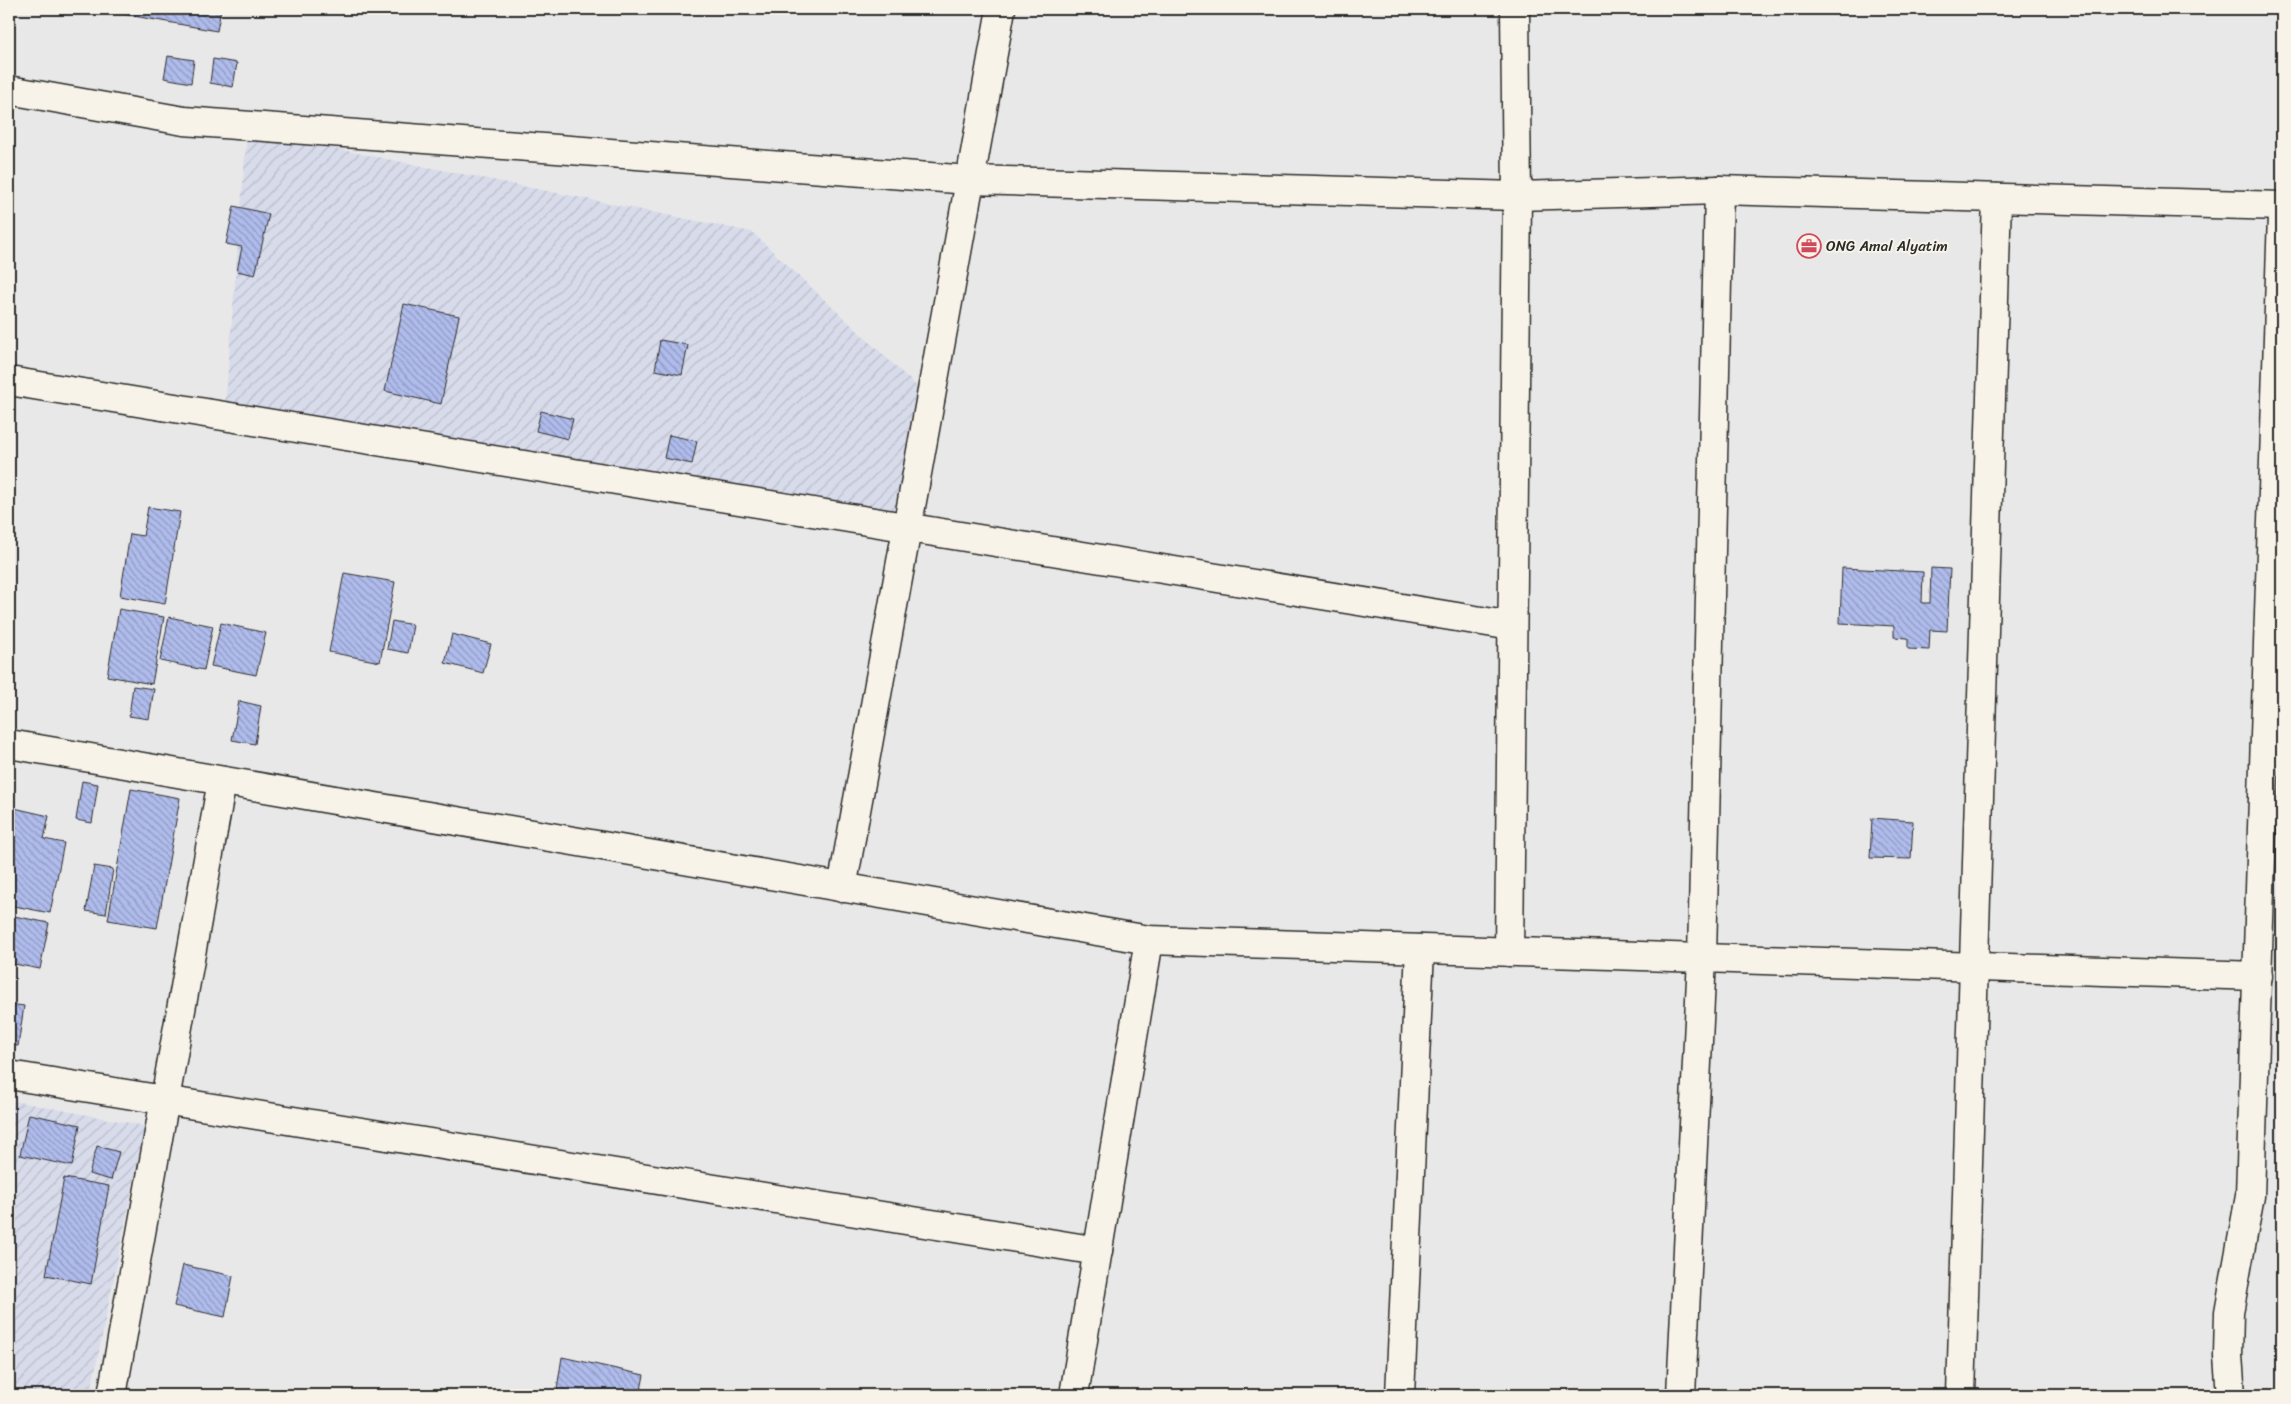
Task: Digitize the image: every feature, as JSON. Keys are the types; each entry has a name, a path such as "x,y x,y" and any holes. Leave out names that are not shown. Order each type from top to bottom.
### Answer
{"street":[{"path":"842,888 1001,9"},
{"path":"1508,952 1517,196 1515,9"},
{"path":"9,90 184,121 970,180 1517,196 1719,190 2282,206"},
{"path":"1681,1395 1702,958 1719,190"},
{"path":"1961,1395 1997,198"},
{"path":"2231,1395 2228,1356 2229,1312 2250,1196 2282,215"},
{"path":"9,381 1512,626"},
{"path":"9,744 1149,940 2258,976"},
{"path":"112,1395 222,780"},
{"path":"1074,1395 1149,940"},
{"path":"1400,1395 1420,949"},
{"path":"9,1075 1098,1251"}],"shaded area":[{"path":"247,131 752,232 937,405 909,517 225,406"},
{"path":"9,1100 145,1126 90,1395 9,1395"}],"building":[{"path":"95,9 221,9 217,31"},
{"path":"168,56 194,60 191,83 164,78"},
{"path":"213,59 237,63 233,87 210,83"},
{"path":"234,206 269,214 255,275 237,271 242,247 226,244"},
{"path":"404,304 459,316 441,404 385,391"},
{"path":"660,340 688,345 682,375 655,370"},
{"path":"541,411 573,419 568,439 536,431"},
{"path":"669,435 697,441 692,464 664,458"},
{"path":"148,507 180,512 165,604 120,596 130,534 143,536"},
{"path":"1842,568 1923,572 1922,603 1930,603 1931,568 1950,569 1947,631 1930,630 1929,650 1908,649 1908,638 1894,637 1894,626 1840,623"},
{"path":"344,573 395,582 380,662 329,652"},
{"path":"119,609 164,617 152,684 107,676"},
{"path":"169,617 213,626 204,670 160,661"},
{"path":"392,621 413,625 408,653 387,649"},
{"path":"221,623 266,633 256,675 211,666"},
{"path":"452,634 491,644 483,673 445,663"},
{"path":"133,686 154,689 149,719 129,716"},
{"path":"239,701 261,706 255,744 232,740"},
{"path":"82,781 98,784 92,823 76,820"},
{"path":"131,789 180,798 157,928 108,920"},
{"path":"14,808 49,816 44,839 64,843 50,913 9,905 9,832"},
{"path":"1872,818 1913,821 1911,859 1870,858"},
{"path":"94,866 113,869 106,914 86,911"},
{"path":"9,915 49,923 40,969 9,963"},
{"path":"9,1004 24,1006 18,1046 9,1045"},
{"path":"29,1114 80,1125 72,1166 20,1155"},
{"path":"97,1146 119,1152 111,1180 89,1174"},
{"path":"64,1178 109,1186 91,1284 46,1275"},
{"path":"183,1265 233,1276 225,1317 174,1306"},
{"path":"562,1357 644,1375 640,1395 556,1395"}],"place":[{"name":"ONG Amal Alyatim","path":"1809,246"}]}
